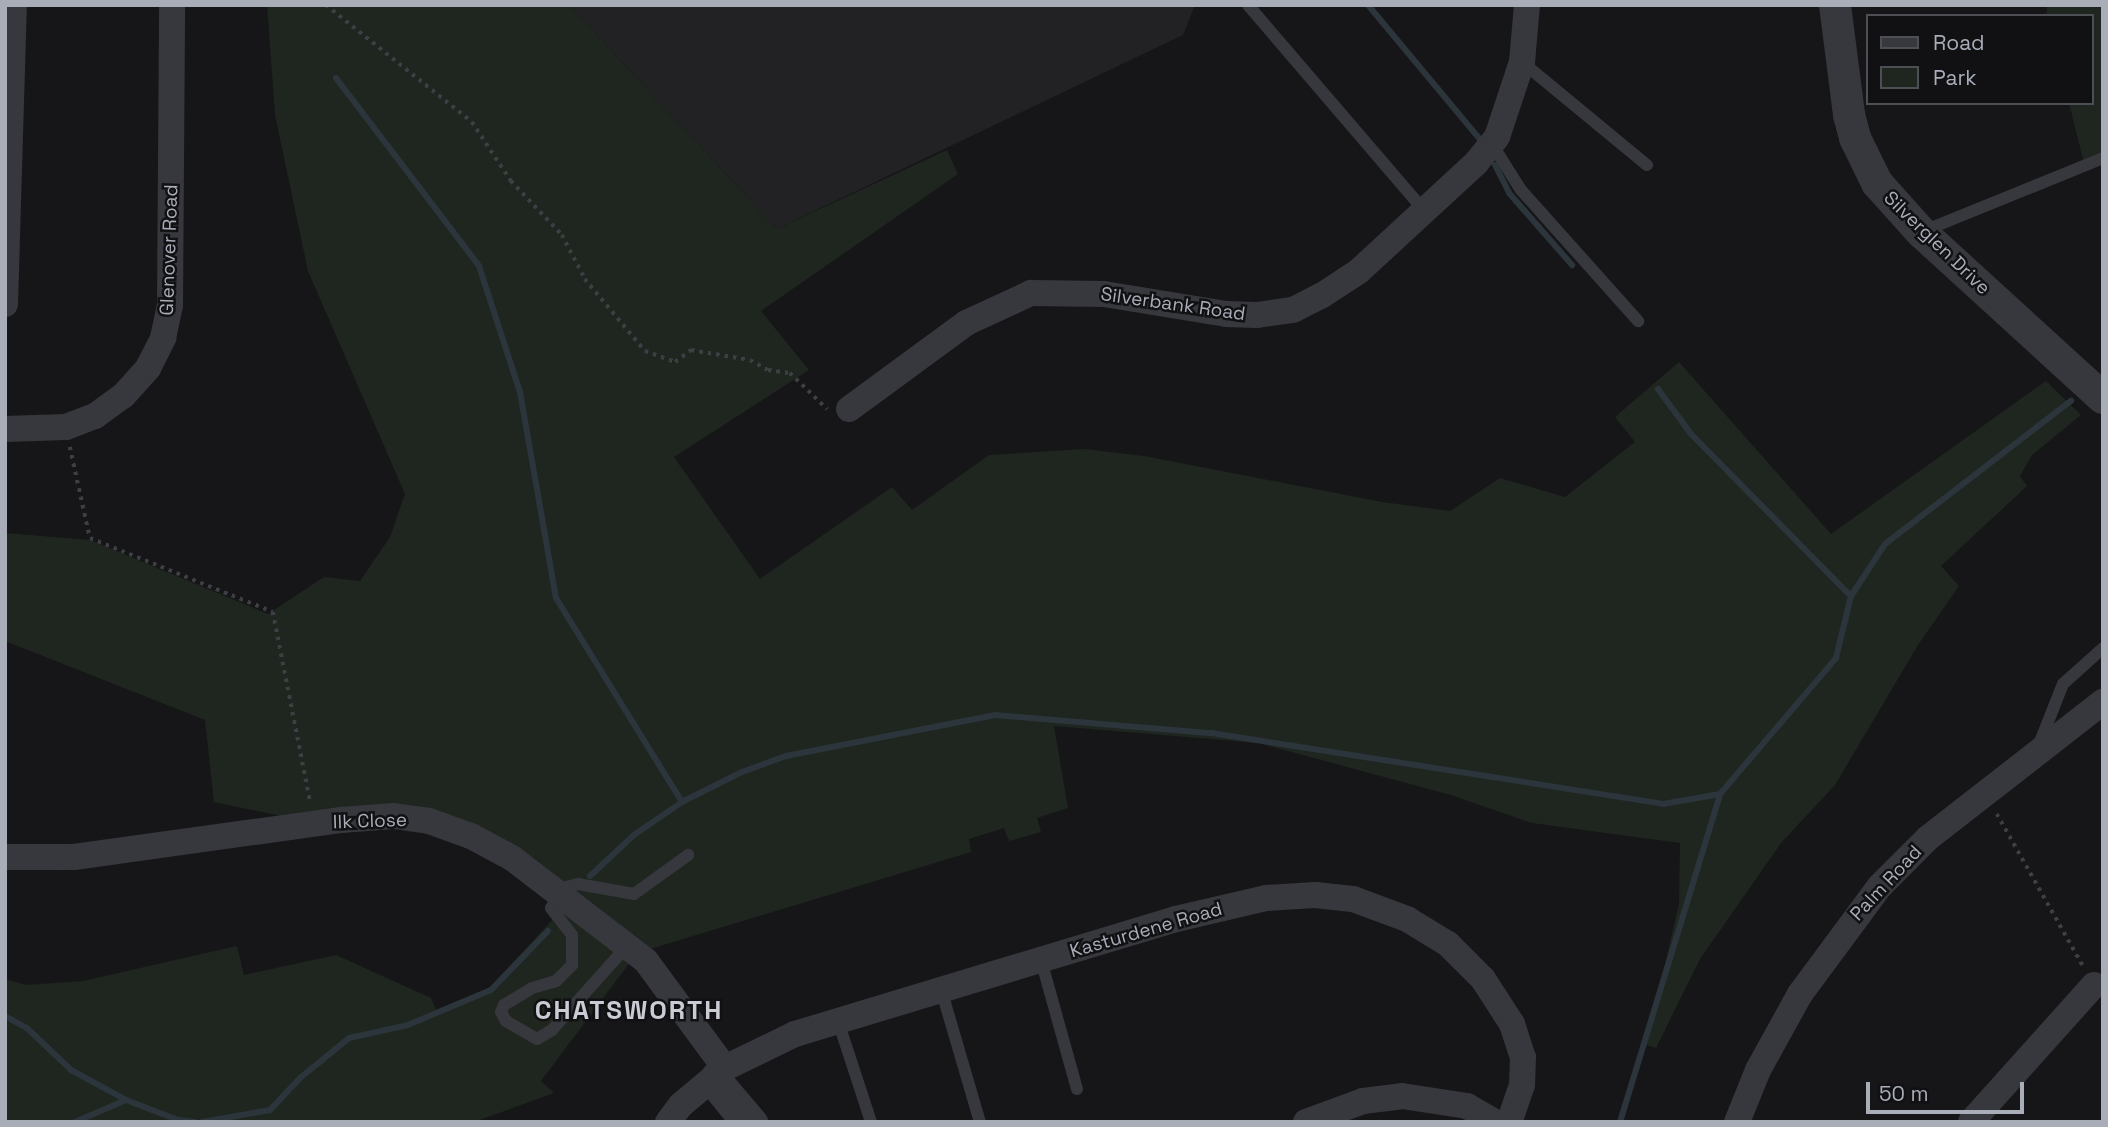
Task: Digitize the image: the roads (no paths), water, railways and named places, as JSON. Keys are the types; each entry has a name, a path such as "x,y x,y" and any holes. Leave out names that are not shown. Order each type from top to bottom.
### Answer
{"street":[{"path":"5,304 14,5"},
{"name":"Glenover Road","path":"5,429 66,427 95,416 123,396 148,368 163,338 170,306 172,5"},
{"name":"Silverbank Road","path":"849,409 966,323 1031,293 1104,294 1226,314 1293,310 1359,271 1492,144 1506,116 1522,62 1527,5"},
{"name":"Silverglen Drive","path":"1835,5 1854,138 1877,183 1921,232 2103,398"},
{"name":"Palm Road","path":"1737,1122 1777,1030 1840,934 1928,838 2103,702"},
{"name":"Ilk Close","path":"5,857 74,857 394,816 429,821 471,836 512,858 627,946 673,993 715,1076 755,1122"},
{"name":"Kasturdene Road","path":"668,1122 715,1076 795,1034 1176,919 1266,898 1315,894 1353,899 1407,919 1448,944 1483,979 1512,1024 1523,1056 1522,1085 1509,1122"},
{"path":"1970,1122 2094,985"},
{"path":"1306,1122 1363,1101 1402,1096 1467,1106 1495,1122"}],"lane":[{"path":"1248,5 1424,210"},
{"path":"1522,62 1647,165"},
{"path":"1492,144 1521,190 1638,321"},
{"path":"1921,232 2103,158"},
{"path":"2037,752 2053,701 2063,684 2103,648"},
{"path":"627,946 552,1030 537,1039 516,1030 501,1012 504,1006 532,988 556,981 572,965 572,935 551,908 567,885 578,884 634,894 688,855"},
{"path":"1041,960 1077,1089"},
{"path":"941,989 979,1122"},
{"path":"838,1021 871,1122"},
{"path":"715,1076 734,1122"}],"waterway":[{"path":"1368,5 1479,138"},
{"path":"336,78 479,266 520,392 556,598 682,802"},
{"path":"1495,165 1509,193 1572,265"},
{"path":"1658,389 1691,434 1851,596"},
{"path":"590,876 634,835 682,802 742,772 786,756 995,715 1211,733 1663,804 1720,794 1836,658 1851,596 1885,544 2071,401"},
{"path":"1620,1122 1720,794"},
{"path":"202,1122 270,1110 300,1078 349,1038 408,1025 491,990 548,931"},
{"path":"5,1016 28,1029 71,1070 126,1100 178,1120 195,1122"},
{"path":"75,1122 126,1100"}],"district":[{"name":"CHATSWORTH","path":"629,1011"}]}
